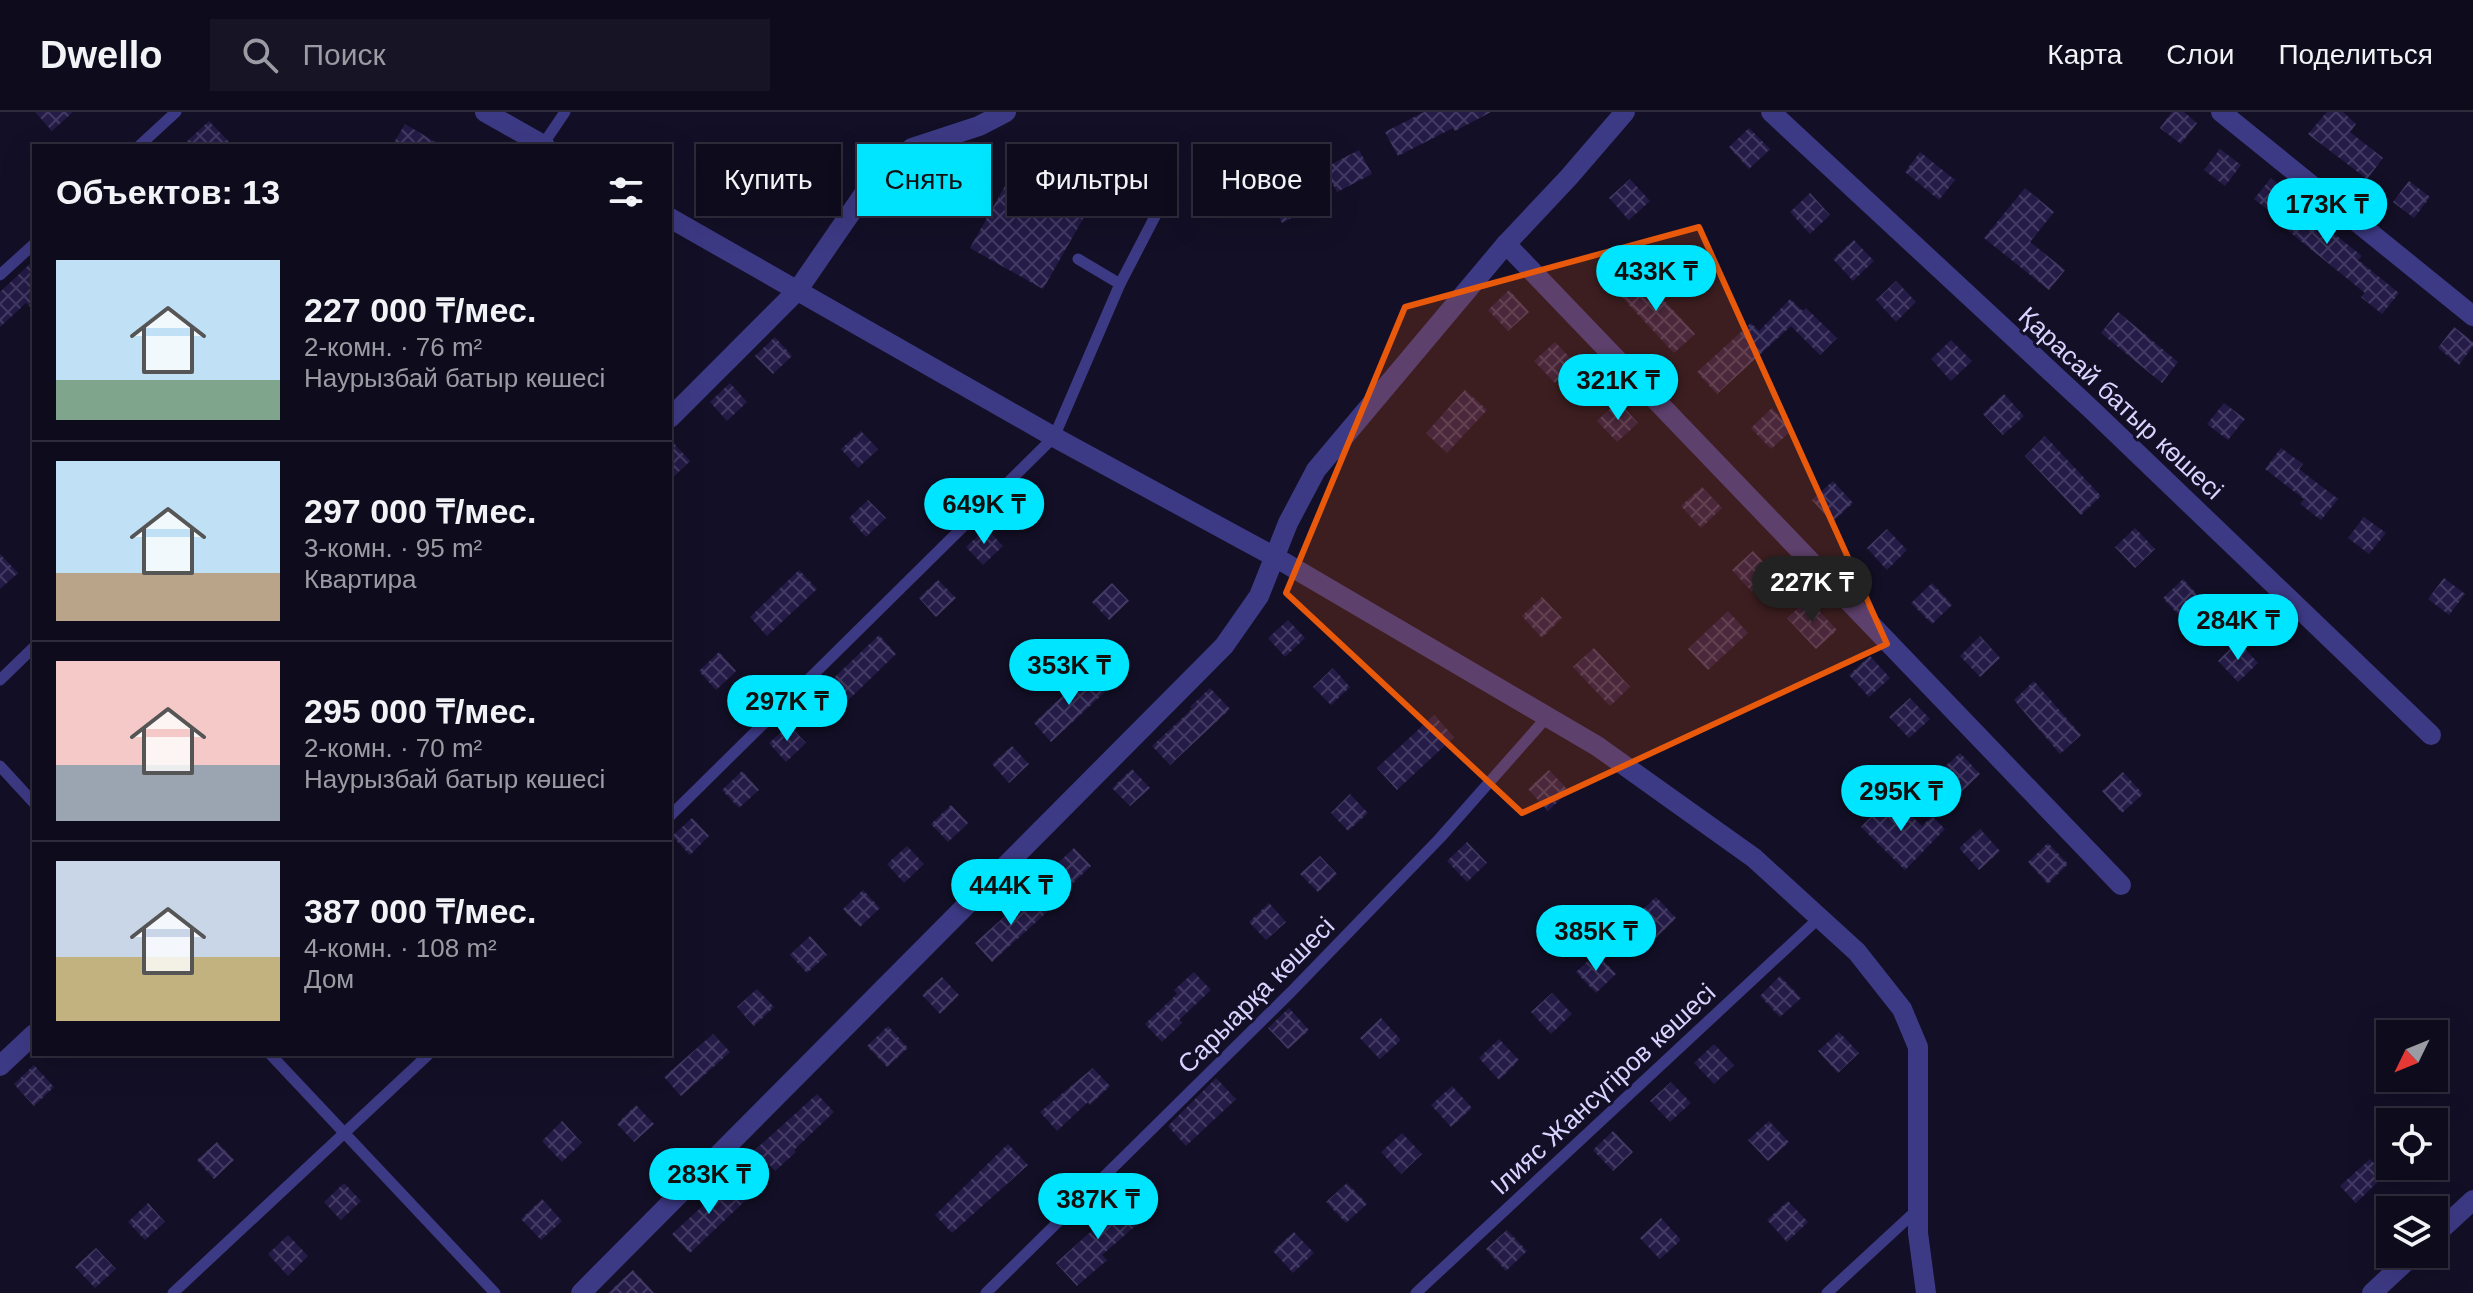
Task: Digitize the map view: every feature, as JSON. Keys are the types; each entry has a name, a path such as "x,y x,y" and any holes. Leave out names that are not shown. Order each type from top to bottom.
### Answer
{"street":[{"path":"485,112 540,144"},
{"path":"672,416 797,291 870,185 912,148 979,126 1006,112"},
{"path":"581,1293 1224,646 1259,596 1273,556 1316,470 1506,244 1625,112"},
{"name":"Қарасай батыр көшесі","path":"1771,112 2091,409 2431,735"},
{"path":"2221,112 2473,316"},
{"path":"672,219 1054,437 1273,556 1597,746 1754,858 1857,952 1902,1009 1918,1047 1918,1233 1926,1293"},
{"path":"1506,244 2121,885"},
{"path":"0,1066 32,1036"},
{"path":"2448,1223 2473,1200"},
{"path":"2372,1293 2399,1268"}],"lane":[{"path":"141,144 176,112"},
{"path":"544,144 565,112"},
{"path":"672,814 1054,437 1120,284 1155,216"},
{"path":"0,275 32,246"},
{"path":"1078,259 1120,284"},
{"path":"0,680 32,649"},
{"name":"Сарыарқа көшесі","path":"986,1293 1291,992 1440,838 1547,717"},
{"path":"0,766 32,801"},
{"name":"Ілияс Жансүгіров көшесі","path":"1416,1293 1819,918"},
{"path":"272,1056 495,1293"},
{"path":"173,1293 427,1056"},
{"path":"1827,1293 1918,1209"}],"highlighted area":[{"path":"1699,227 1887,644 1522,813 1286,593 1405,307"}],"building":[{"path":"35,112 73,112 52,131"},
{"path":"1424,112 1491,112 1398,156 1385,132"},
{"path":"2172,112 2184,112 2197,123 2181,144 2160,128"},
{"path":"2327,112 2343,112 2356,124 2350,132 2383,158 2367,179 2308,134"},
{"path":"209,121 231,144 184,144"},
{"path":"405,124 439,144 393,144"},
{"path":"1749,128 1770,149 1749,169 1729,147"},
{"path":"2220,149 2241,165 2225,186 2204,170"},
{"path":"1359,150 1372,174 1337,192 1330,179 1330,165"},
{"path":"1920,152 1955,180 1939,200 1905,172"},
{"path":"2271,178 2291,195 2289,198 2362,256 2358,260 2399,293 2382,314 2361,297 2365,293 2254,199"},
{"path":"1630,179 1650,201 1629,220 1609,198"},
{"path":"2409,181 2430,197 2414,218 2393,202"},
{"path":"1007,182 1007,216 1085,216 1043,289 970,248 988,216 991,216"},
{"path":"2025,188 2054,212 2030,242 2065,270 2049,290 1984,238"},
{"path":"1810,193 1830,215 1810,234 1790,212"},
{"path":"1278,216 1295,216 1282,223"},
{"path":"1854,240 1874,261 1853,281 1833,259"},
{"path":"32,262 32,309 26,303 0,327 0,292"},
{"path":"1638,272 1695,334 1674,353 1617,292"},
{"path":"1896,281 1916,302 1896,322 1876,300"},
{"path":"1509,290 1529,312 1508,331 1488,310"},
{"path":"1790,299 1803,311 1806,308 1837,338 1820,355 1791,326 1717,394 1697,372 1751,323 1759,331"},
{"path":"2118,312 2178,362 2162,383 2101,333"},
{"path":"2454,327 2473,342 2459,365 2438,348"},
{"path":"775,337 792,356 773,374 755,356"},
{"path":"1951,340 1972,361 1951,381 1931,359"},
{"path":"1555,342 1575,363 1555,383 1534,361"},
{"path":"730,383 747,402 727,421 710,402"},
{"path":"1465,390 1487,410 1447,453 1426,433"},
{"path":"2004,394 2024,416 2003,435 1983,414"},
{"path":"1618,401 1638,423 1617,442 1597,421"},
{"path":"2224,403 2245,419 2228,440 2207,424"},
{"path":"1772,408 1792,430 1771,449 1751,428"},
{"path":"861,431 878,449 858,468 841,449"},
{"path":"2045,436 2101,496 2081,515 2025,456"},
{"path":"672,441 690,461 672,478"},
{"path":"2281,448 2303,464 2299,469 2338,499 2321,520 2300,504 2304,499 2265,469"},
{"path":"1833,481 1853,503 1832,522 1812,500"},
{"path":"1702,487 1722,508 1701,528 1681,506"},
{"path":"868,500 886,518 866,537 849,518"},
{"path":"2364,517 2386,533 2369,554 2348,538"},
{"path":"986,528 1003,546 983,565 966,547"},
{"path":"2135,528 2155,549 2135,568 2115,547"},
{"path":"1887,529 1907,550 1887,570 1867,548"},
{"path":"1753,551 1773,572 1752,592 1732,570"},
{"path":"0,554 18,573 0,589"},
{"path":"799,570 817,589 767,636 750,617"},
{"path":"2444,578 2465,594 2449,615 2428,599"},
{"path":"2183,579 2203,601 2183,620 2163,598"},
{"path":"938,580 956,598 936,617 919,598"},
{"path":"1112,583 1129,601 1109,620 1092,602"},
{"path":"1932,583 1952,605 1932,624 1911,603"},
{"path":"1542,597 1562,618 1542,638 1522,616"},
{"path":"1808,599 1837,630 1816,649 1787,618"},
{"path":"1728,611 1748,633 1708,670 1688,649"},
{"path":"1288,620 1305,638 1285,657 1268,638"},
{"path":"879,635 896,654 838,710 820,691"},
{"path":"1980,636 2000,658 1980,677 1960,656"},
{"path":"2238,641 2258,663 2238,682 2218,661"},
{"path":"1594,648 1630,687 1610,706 1573,667"},
{"path":"719,652 736,671 716,690 699,671"},
{"path":"1870,656 1890,678 1869,697 1849,675"},
{"path":"1333,668 1350,687 1331,705 1313,687"},
{"path":"1087,673 1105,692 1051,742 1034,723"},
{"path":"2034,681 2081,735 2060,754 2014,700"},
{"path":"1210,688 1230,709 1170,765 1152,746"},
{"path":"1910,698 1930,719 1909,738 1889,717"},
{"path":"1434,715 1454,737 1397,790 1377,768"},
{"path":"789,725 806,743 786,762 769,743"},
{"path":"1012,746 1029,764 1009,783 992,764"},
{"path":"1960,753 1980,774 1959,794 1939,772"},
{"path":"1132,769 1150,788 1130,806 1112,788"},
{"path":"1549,770 1569,791 1548,811 1528,789"},
{"path":"742,771 759,790 739,808 722,790"},
{"path":"2123,772 2143,794 2122,813 2102,791"},
{"path":"1350,794 1368,813 1348,831 1331,813"},
{"path":"1891,796 1922,826 1932,816 1945,829 1905,870 1861,827"},
{"path":"951,805 968,823 948,842 931,824"},
{"path":"692,818 709,836 690,855 672,836"},
{"path":"1980,829 2000,851 1979,870 1959,848"},
{"path":"1467,842 1487,863 1467,882 1447,861"},
{"path":"2048,843 2068,864 2048,884 2028,862"},
{"path":"907,846 924,864 904,883 887,864"},
{"path":"1074,848 1091,866 1071,885 1054,867"},
{"path":"1320,856 1337,874 1318,892 1300,874"},
{"path":"863,890 880,908 860,927 843,909"},
{"path":"1031,893 1048,911 992,962 975,943"},
{"path":"1656,897 1676,918 1656,938 1636,916"},
{"path":"1269,903 1286,922 1266,940 1249,922"},
{"path":"810,936 827,955 807,973 790,955"},
{"path":"1596,953 1616,974 1596,993 1576,972"},
{"path":"1194,972 1211,990 1179,1020 1182,1023 1162,1042 1145,1024 1177,994 1174,990"},
{"path":"1780,976 1801,998 1780,1017 1760,996"},
{"path":"942,977 959,995 940,1014 922,995"},
{"path":"757,989 774,1007 754,1026 737,1007"},
{"path":"1552,993 1572,1014 1551,1034 1531,1012"},
{"path":"1289,1008 1309,1030 1288,1049 1268,1028"},
{"path":"1381,1018 1401,1040 1380,1059 1360,1038"},
{"path":"888,1026 908,1048 887,1067 867,1046"},
{"path":"1839,1032 1859,1053 1838,1073 1818,1051"},
{"path":"713,1034 730,1052 681,1096 664,1077"},
{"path":"1499,1039 1519,1060 1499,1080 1479,1058"},
{"path":"1714,1044 1734,1065 1714,1084 1694,1063"},
{"path":"34,1065 54,1087 34,1106 14,1084"},
{"path":"1093,1068 1110,1086 1057,1131 1040,1112"},
{"path":"1216,1078 1236,1099 1186,1146 1168,1126"},
{"path":"1671,1082 1691,1103 1670,1122 1650,1101"},
{"path":"1452,1086 1472,1108 1451,1127 1431,1105"},
{"path":"817,1094 834,1112 775,1171 755,1150"},
{"path":"636,1105 654,1124 634,1142 617,1124"},
{"path":"562,1121 582,1143 562,1162 542,1141"},
{"path":"1769,1121 1789,1142 1768,1161 1748,1140"},
{"path":"1613,1131 1633,1152 1613,1171 1593,1150"},
{"path":"1402,1133 1422,1154 1401,1174 1381,1152"},
{"path":"217,1142 234,1160 214,1179 197,1160"},
{"path":"1008,1144 1028,1165 952,1233 935,1215"},
{"path":"2370,1159 2376,1165 2376,1180 2380,1180 2356,1203 2340,1186"},
{"path":"726,1179 746,1200 690,1253 672,1234 708,1201 705,1198"},
{"path":"344,1183 361,1201 341,1220 324,1202"},
{"path":"1347,1183 1367,1204 1346,1223 1326,1202"},
{"path":"1117,1196 1140,1222 1102,1255 1107,1260 1077,1286 1056,1263 1096,1227 1089,1220"},
{"path":"542,1199 562,1221 541,1240 521,1219"},
{"path":"1788,1201 1808,1222 1787,1242 1767,1220"},
{"path":"148,1203 165,1222 145,1240 128,1222"},
{"path":"1661,1218 1681,1240 1660,1259 1640,1238"},
{"path":"1507,1230 1527,1251 1506,1271 1486,1249"},
{"path":"1294,1232 1314,1253 1293,1273 1273,1251"},
{"path":"288,1235 308,1256 288,1276 268,1254"},
{"path":"96,1248 116,1269 95,1288 75,1267"},
{"path":"633,1270 654,1293 608,1293"}]}
